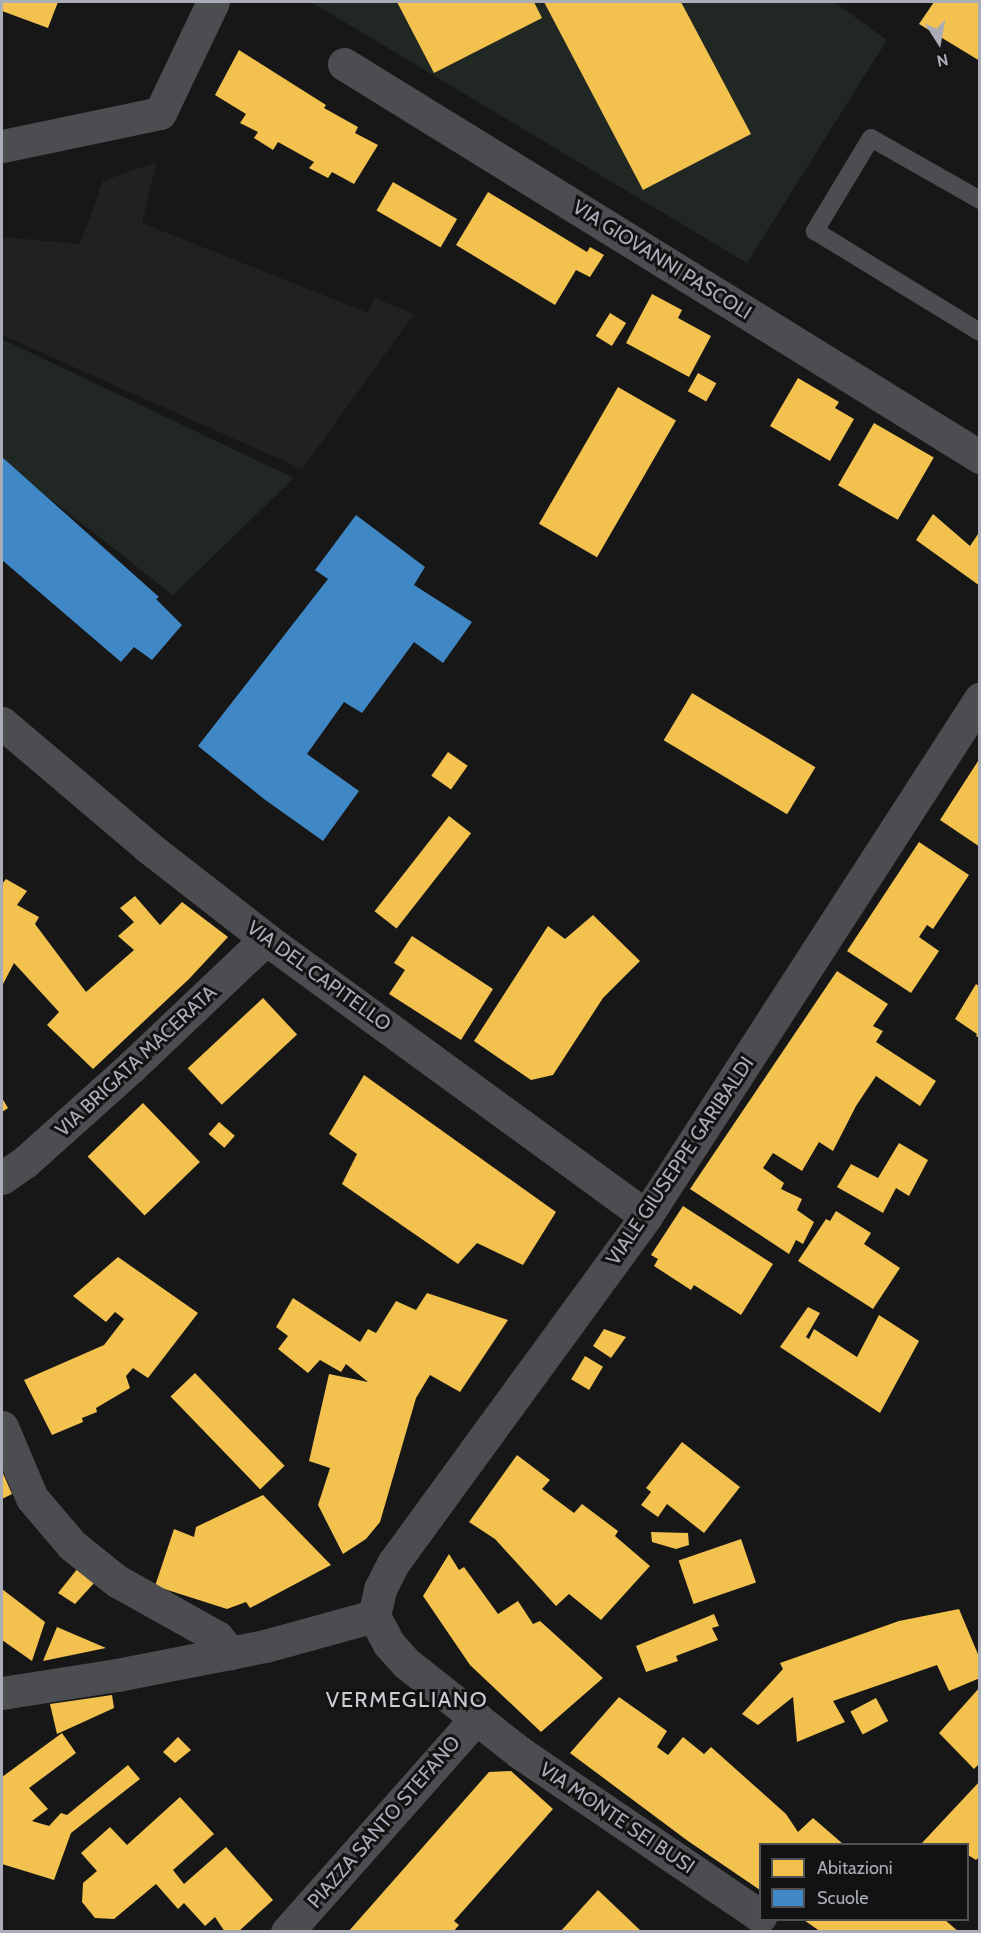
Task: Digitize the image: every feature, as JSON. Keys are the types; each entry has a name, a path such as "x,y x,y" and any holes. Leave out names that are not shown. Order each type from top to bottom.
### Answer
{"street":[{"path":"2,146 160,113 213,2"},
{"name":"VIA GIOVANNI PASCOLI","path":"344,64 980,457"},
{"name":"VIALE GIUSEPPE GARIBALDI","path":"374,1616 380,1589 394,1562 646,1216 980,699"},
{"name":"VIA DEL CAPITELLO","path":"2,723 148,848 266,939 646,1216"},
{"name":"VIA BRIGATA MACERATA","path":"2,1178 25,1162 105,1091 266,939"},
{"path":"2,1427 33,1498 72,1545 117,1581 217,1637 230,1653"},
{"path":"2,1693 117,1676 265,1646 374,1616"},
{"name":"PIAZZA SANTO STEFANO","path":"298,1926 395,1807 476,1718 406,1663 389,1644 374,1616"},
{"name":"VIA MONTE SEI BUSI","path":"476,1718 519,1752 759,1915"},
{"path":"766,1921 783,1932"}],"lane":[{"path":"980,201 871,138 815,231 980,332"}],"shaded area":[{"path":"311,2 834,2 887,40 747,263"},
{"path":"156,162 142,223 368,313 374,298 414,314 302,469 2,335 2,237 80,244 103,181"},
{"path":"2,339 294,478 173,595 2,461"}],"building: Abitazioni":[{"path":"2,2 58,2 48,28 2,11"},
{"path":"397,2 534,2 542,18 434,73"},
{"path":"544,2 681,2 751,134 643,190"},
{"path":"934,2 980,2 980,61 919,24"},
{"path":"239,50 326,105 324,108 358,127 355,133 378,145 354,184 332,172 328,178 309,168 314,162 278,142 273,150 254,138 258,132 240,123 246,114 215,95"},
{"path":"393,182 457,219 441,248 376,211"},
{"path":"488,192 587,252 590,247 604,255 590,277 576,270 555,305 456,245"},
{"path":"652,294 682,310 678,318 711,336 689,377 626,343"},
{"path":"610,313 626,323 612,346 596,336"},
{"path":"698,373 716,383 706,402 688,391"},
{"path":"798,378 839,402 835,408 854,419 830,461 770,426"},
{"path":"618,387 676,420 597,557 539,524"},
{"path":"874,423 934,458 898,520 838,485"},
{"path":"933,514 970,546 980,531 980,586 916,540"},
{"path":"692,693 815,767 787,814 664,740"},
{"path":"448,752 468,766 451,790 431,776"},
{"path":"980,758 980,847 940,820"},
{"path":"449,816 471,833 397,929 375,911"},
{"path":"919,842 969,875 933,929 927,925 919,937 939,951 911,993 847,951"},
{"path":"6,879 27,891 17,905 39,917 35,924 86,992 134,950 118,936 134,922 120,908 135,896 160,925 182,902 228,937 189,979 93,1069 47,1025 59,1012 14,963 2,986 2,884"},
{"path":"593,915 640,961 603,998 553,1075 531,1080 474,1041 548,926 565,939"},
{"path":"412,936 493,989 461,1040 389,994 405,970 394,963"},
{"path":"837,971 888,1004 873,1026 883,1031 876,1042 936,1081 920,1106 876,1076 856,1106 833,1151 819,1142 802,1171 773,1153 763,1168 784,1183 781,1189 802,1199 797,1210 814,1222 803,1244 796,1240 789,1254 690,1189"},
{"path":"976,984 980,987 980,1038 955,1019"},
{"path":"263,998 297,1035 222,1105 188,1068"},
{"path":"364,1075 556,1212 523,1265 477,1243 458,1264 342,1184 357,1154 329,1134"},
{"path":"2,1098 8,1108 2,1112"},
{"path":"143,1103 200,1162 145,1215 88,1156"},
{"path":"219,1122 235,1136 224,1148 209,1134"},
{"path":"899,1143 928,1160 909,1196 896,1188 883,1213 837,1187 851,1164 878,1178"},
{"path":"683,1206 773,1264 741,1315 694,1285 691,1290 654,1266 658,1259 651,1255"},
{"path":"836,1211 871,1233 864,1244 900,1268 873,1309 798,1261 826,1219 830,1221"},
{"path":"118,1257 198,1313 148,1378 133,1368 126,1376 130,1388 96,1408 97,1412 82,1418 83,1422 52,1435 24,1380 104,1345 124,1319 115,1312 106,1322 73,1296"},
{"path":"427,1293 508,1320 460,1392 430,1375 416,1398 380,1522 366,1539 343,1554 318,1505 330,1468 309,1461 329,1374 368,1382 346,1364 341,1372 320,1360 308,1373 278,1349 288,1336 276,1327 293,1298 360,1342 368,1329 376,1333 396,1301 416,1310"},
{"path":"808,1307 820,1313 806,1337 809,1339 814,1329 857,1357 879,1315 919,1341 880,1413 780,1347"},
{"path":"604,1329 626,1337 611,1358 593,1346"},
{"path":"585,1356 603,1367 589,1390 571,1379"},
{"path":"195,1373 285,1466 260,1489 171,1397"},
{"path":"682,1442 740,1487 704,1533 667,1504 658,1517 641,1505 651,1492 646,1488"},
{"path":"517,1455 550,1480 542,1489 574,1513 582,1504 618,1531 615,1536 650,1566 601,1620 569,1594 556,1606 495,1539 469,1522"},
{"path":"2,1471 12,1494 2,1499"},
{"path":"263,1495 331,1565 250,1608 246,1602 227,1609 155,1586 174,1529 194,1537 196,1527"},
{"path":"651,1532 688,1533 689,1545 676,1549 652,1542"},
{"path":"741,1539 756,1582 694,1604 679,1560"},
{"path":"449,1554 459,1570 464,1567 498,1614 518,1601 533,1624 540,1621 603,1678 541,1732 470,1665 423,1596"},
{"path":"78,1568 95,1582 75,1604 58,1593"},
{"path":"2,1589 45,1622 32,1661 2,1640"},
{"path":"959,1609 980,1659 980,1678 949,1691 937,1665 833,1701 845,1722 797,1742 793,1697 758,1725 742,1714 783,1669 780,1663 899,1621"},
{"path":"714,1614 719,1626 712,1628 718,1640 676,1656 678,1661 646,1672 636,1646"},
{"path":"57,1627 106,1648 43,1661"},
{"path":"980,1687 980,1763 974,1769 939,1733"},
{"path":"112,1695 114,1708 57,1734 50,1704"},
{"path":"619,1697 667,1731 657,1747 668,1755 683,1737 704,1754 711,1747 786,1814 798,1832 813,1818 842,1843 759,1843 759,1889 688,1841 570,1753"},
{"path":"876,1698 888,1721 863,1735 850,1712"},
{"path":"62,1733 76,1753 29,1788 48,1809 32,1821 49,1826 61,1813 67,1815 128,1765 140,1779 71,1833 54,1880 2,1864 2,1777"},
{"path":"178,1737 191,1750 175,1763 163,1752"},
{"path":"511,1771 553,1809 454,1921 459,1925 453,1932 348,1932 489,1772"},
{"path":"980,1781 980,1856 976,1860 969,1856 969,1843 922,1843"},
{"path":"180,1797 214,1834 173,1870 184,1884 226,1847 273,1900 238,1932 225,1932 215,1917 205,1926 184,1903 178,1909 156,1884 114,1919 95,1918 82,1902 83,1883 97,1871 81,1853 110,1827 127,1845"},
{"path":"598,1890 642,1932 560,1932"},
{"path":"805,1921 946,1921 959,1932 821,1932"}],"building: Scuole":[{"path":"2,457 159,597 156,599 182,625 152,660 134,647 121,662 2,560"},
{"path":"356,515 425,567 414,585 472,622 443,663 414,642 362,713 344,702 307,754 359,791 323,841 264,799 198,746 328,579 315,570"}],"district":[{"name":"VERMEGLIANO","path":"407,1700"}]}
